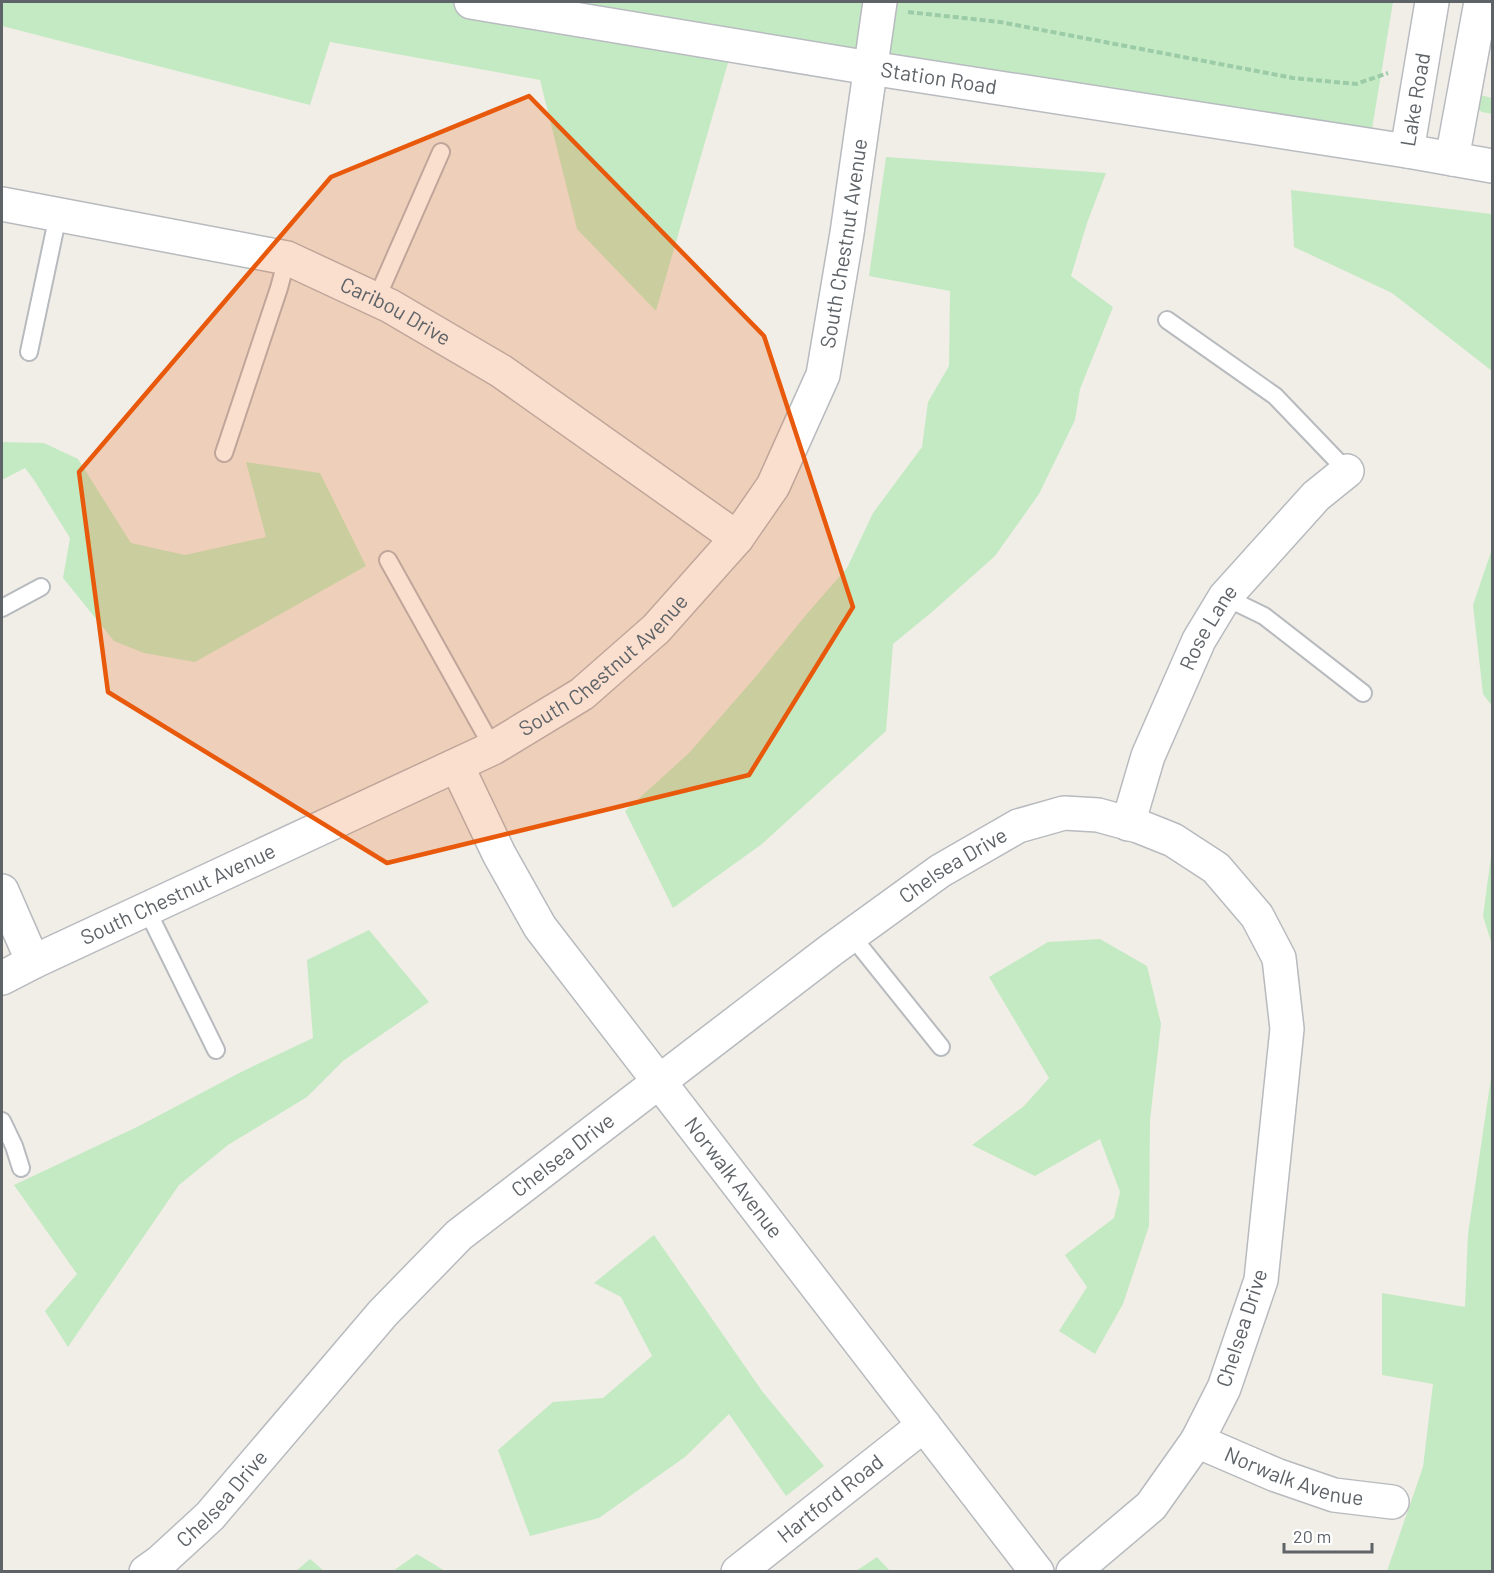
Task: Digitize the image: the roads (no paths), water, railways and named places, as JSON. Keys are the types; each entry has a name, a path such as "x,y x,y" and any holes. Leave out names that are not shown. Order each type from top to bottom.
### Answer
{"street":[{"name":"Station Road","path":"471,2 870,68 1407,151"},
{"name":"Lake Road","path":"1432,2 1407,151 1492,166"},
{"name":"Lake Road","path":"1452,159 1481,2"},
{"name":"South Chestnut Avenue","path":"2,978 493,748 582,694 656,629 737,538 773,486 823,375 847,233 870,68 894,7"},
{"name":"Caribou Drive","path":"2,204 287,258 390,306 501,371 737,538"},
{"name":"Rose Lane","path":"1128,824 1148,756 1200,639 1225,597 1316,496 1347,471"},
{"name":"Norwalk Avenue","path":"457,766 499,854 540,927 1037,1572"},
{"name":"Chelsea Drive","path":"146,1572 210,1516 383,1313 459,1235 851,935 940,871 1018,826 1064,813 1098,815 1173,840 1216,868 1257,916 1279,958 1287,1029 1261,1280 1224,1389 1197,1442 1151,1506 1073,1572"},
{"path":"2,891 33,962"},
{"name":"Hartford Road","path":"738,1572 924,1425"},
{"name":"Norwalk Avenue","path":"1197,1442 1276,1475 1334,1495 1392,1502"}],"lane":[{"path":"376,300 441,152"},
{"path":"28,352 58,214"},
{"path":"224,453 287,258"},
{"path":"1167,320 1275,396 1347,471"},
{"path":"388,560 493,748"},
{"path":"2,608 41,587"},
{"path":"1225,597 1264,616 1363,693"},
{"path":"147,910 216,1050"},
{"path":"851,935 941,1047"},
{"path":"2,1121 21,1168"}]}
